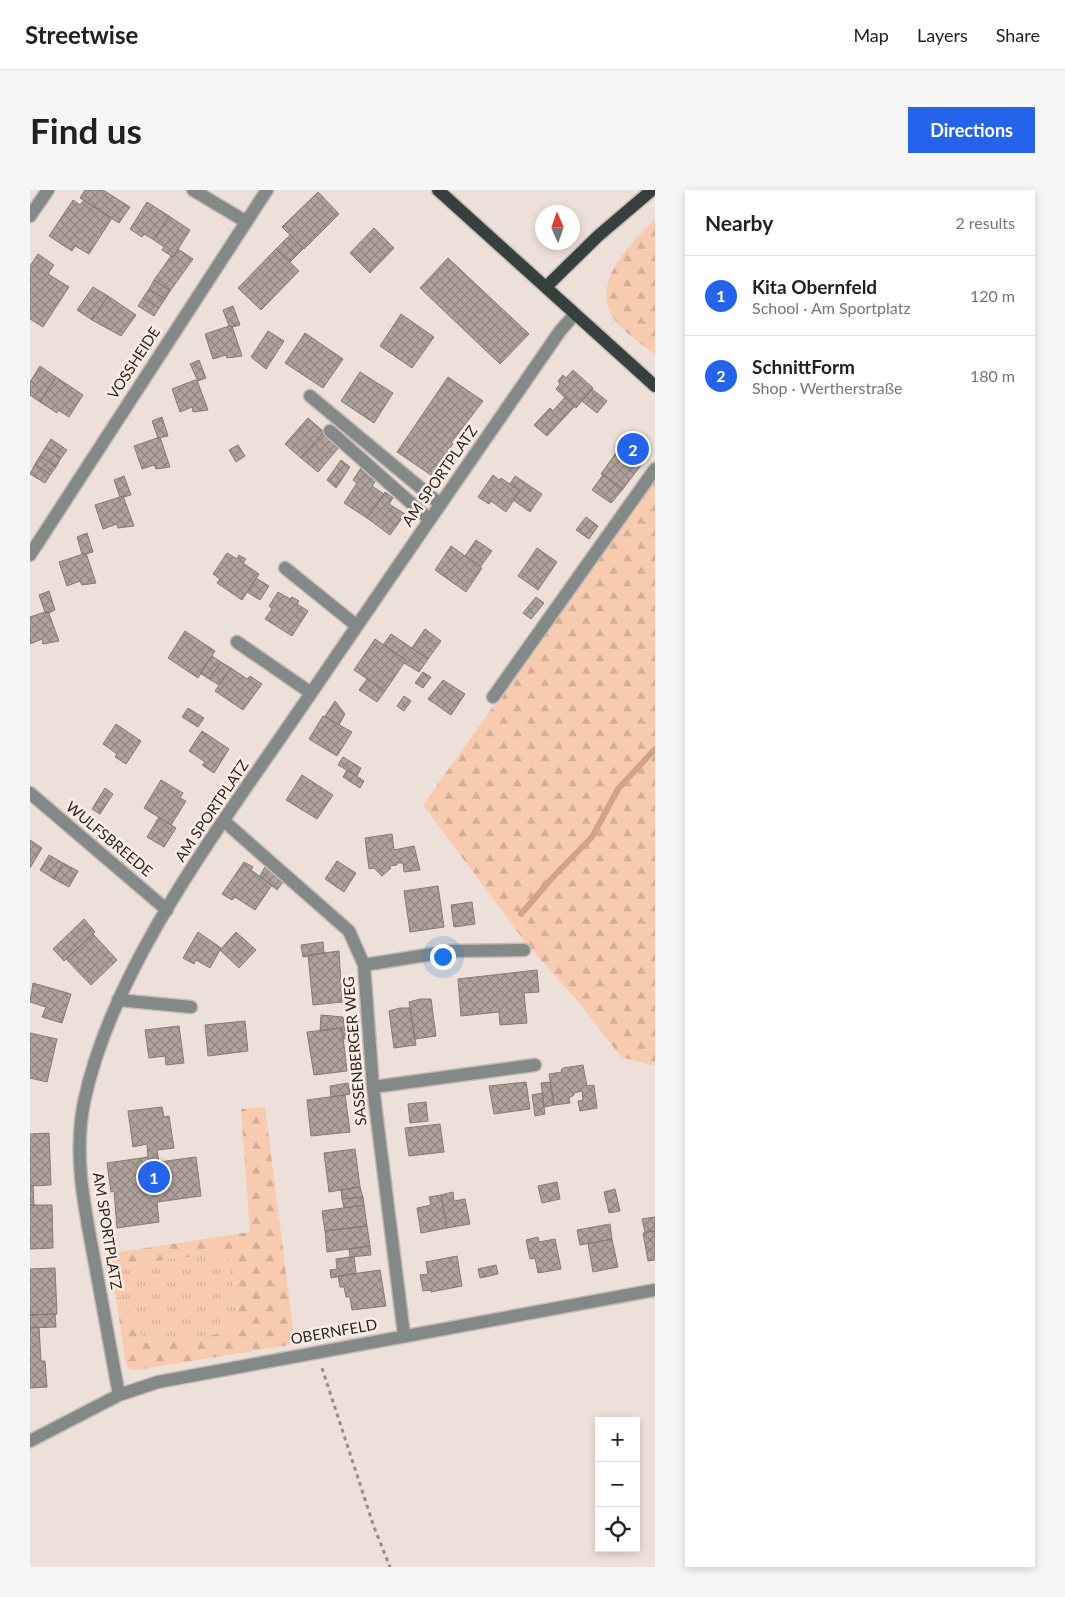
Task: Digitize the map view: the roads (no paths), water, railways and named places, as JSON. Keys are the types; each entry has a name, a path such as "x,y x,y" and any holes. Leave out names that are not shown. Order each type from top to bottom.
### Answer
{"main road":[{"path":"438,190 655,386"},
{"path":"546,287 598,236 652,190"}],"street":[{"path":"30,216 48,190"},
{"path":"193,190 245,221"},
{"name":"VOSSHEIDE","path":"30,555 266,190"},
{"name":"AM SPORTPLATZ","path":"119,1395 80,1184 80,1144 84,1103 118,1000 167,910 224,821 440,504 560,331 575,314"},
{"path":"310,396 440,504"},
{"path":"330,431 430,519"},
{"path":"493,697 655,469"},
{"path":"285,568 357,626"},
{"path":"236,642 311,693"},
{"name":"WULFSBREEDE","path":"30,793 167,910"},
{"name":"SASSENBERGER WEG","path":"224,821 349,931 364,965 373,1087 404,1335"},
{"path":"364,965 451,951 524,950"},
{"path":"118,1000 191,1007"},
{"path":"373,1087 535,1066"},
{"name":"OBERNFELD","path":"30,1441 119,1395 158,1382 316,1351 655,1290"}],"waterway":[{"path":"521,914 553,877 592,837 618,789 655,749"}],"place":[{"name":"SchnittForm","path":"633,449"},
{"name":"Kita Obernfeld","path":"154,1177"}]}
